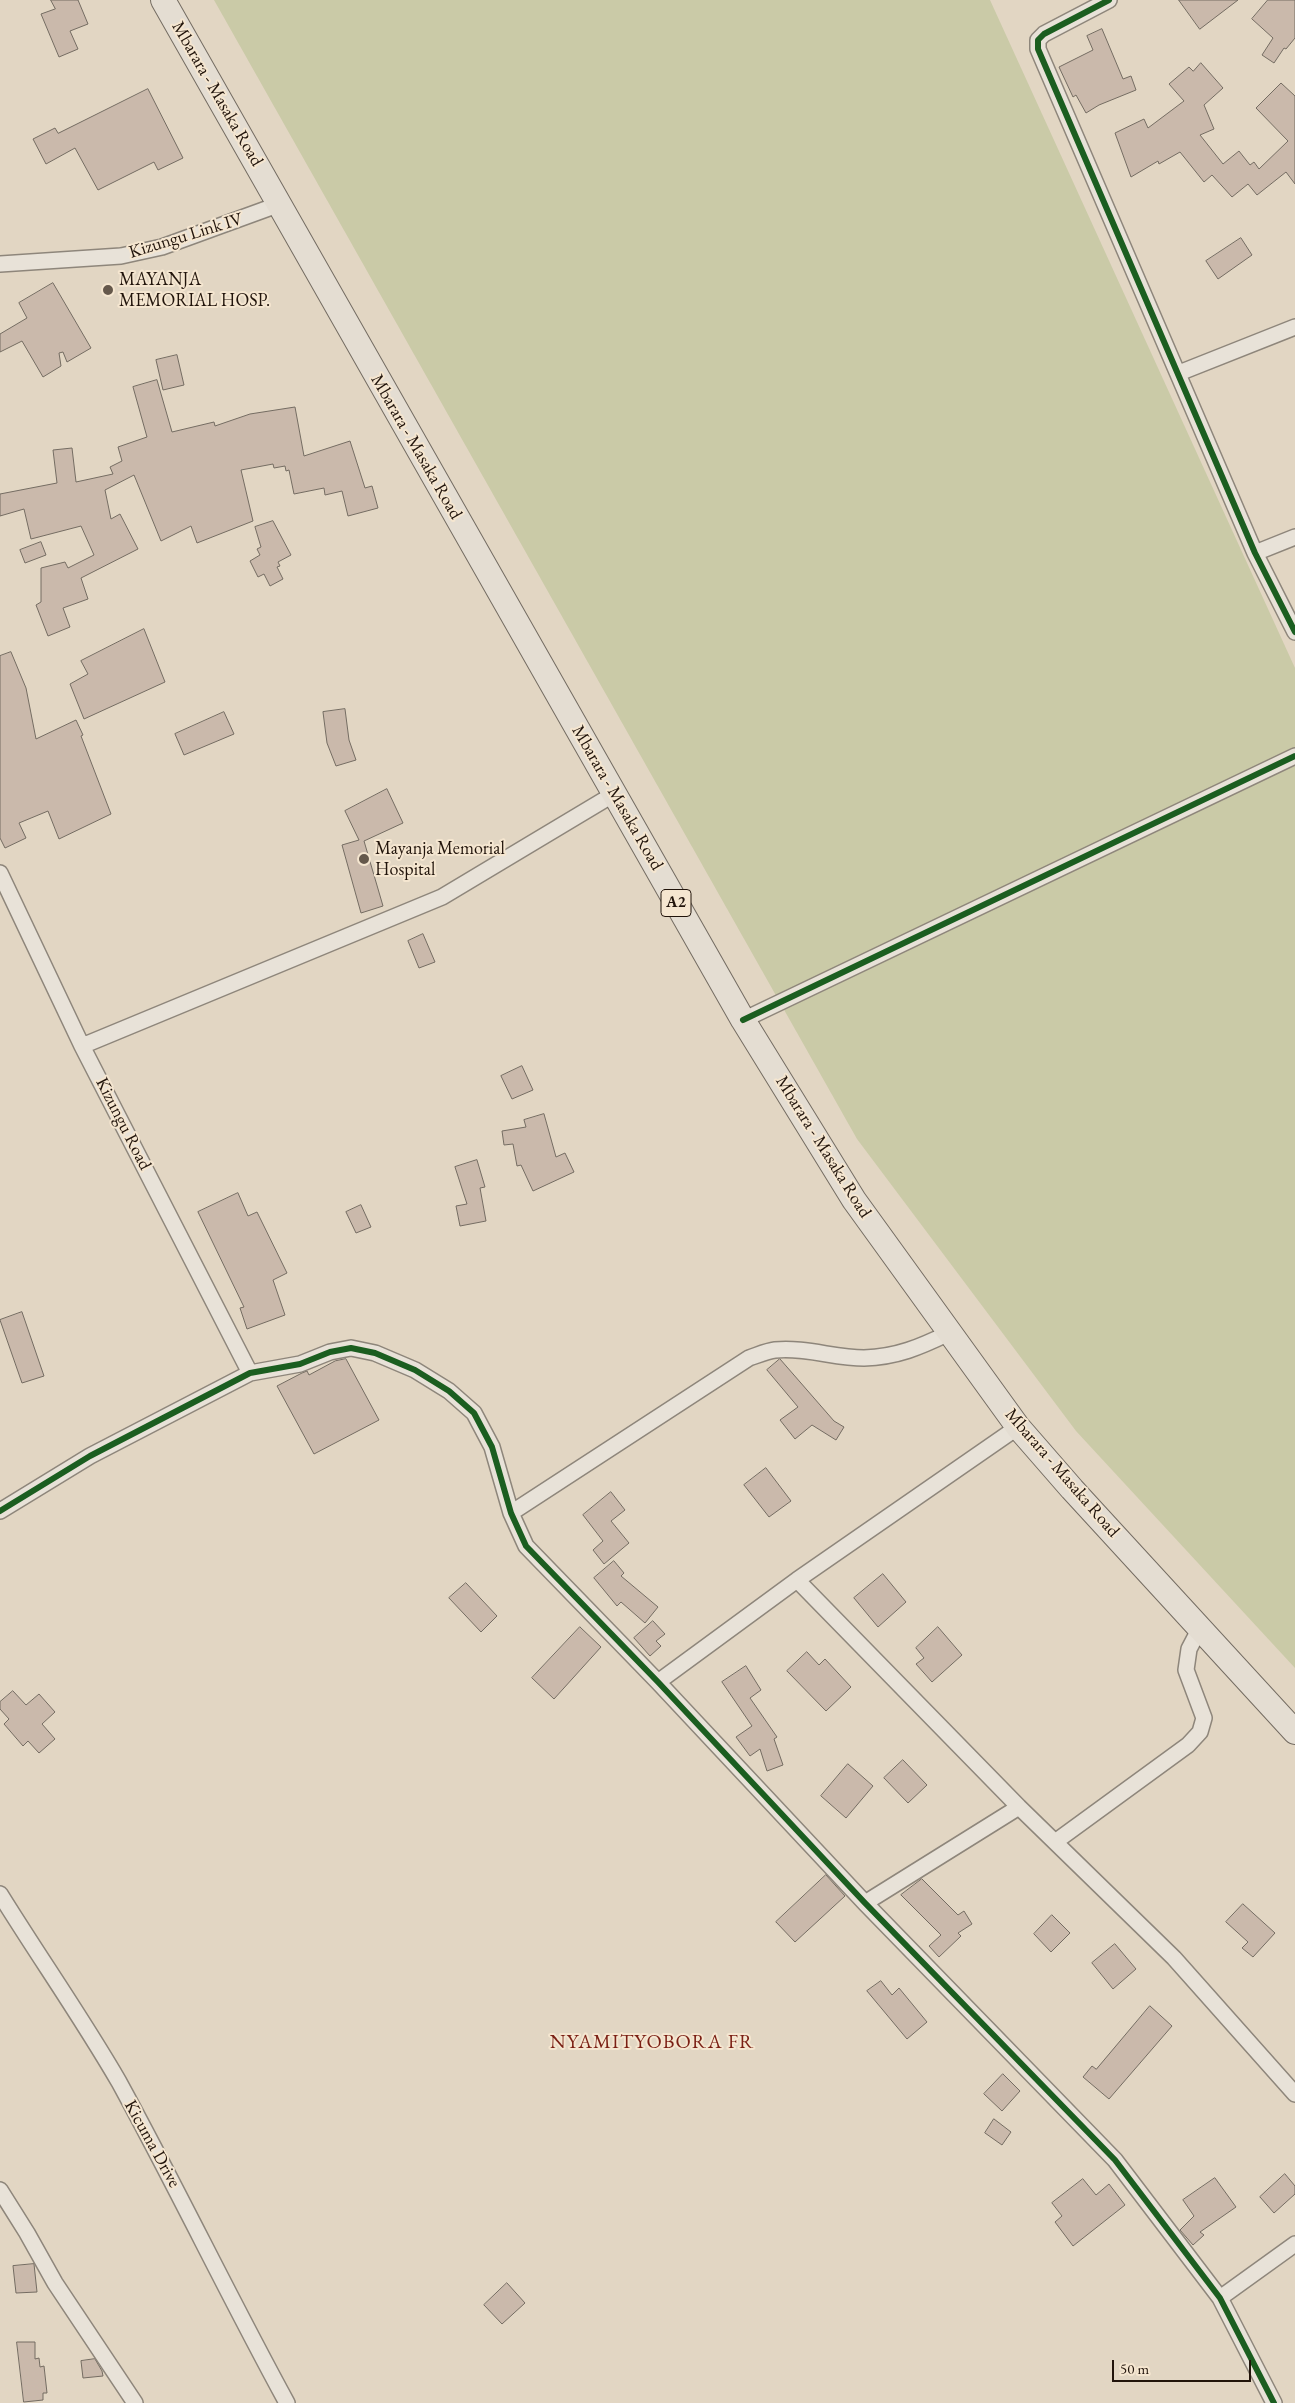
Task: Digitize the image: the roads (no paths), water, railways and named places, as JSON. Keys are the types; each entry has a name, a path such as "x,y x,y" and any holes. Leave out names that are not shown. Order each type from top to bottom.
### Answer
{"main road":[{"name":"Mbarara - Masaka Road","path":"163,0 280,204 382,389 742,1020 854,1200 1018,1427 1295,1732"}],"street":[{"path":"1109,0 1044,34 1038,40 1038,49 1255,553 1295,632"},
{"name":"Kizungu Link IV","path":"0,264 121,256 162,247 280,204"},
{"path":"1179,373 1295,327"},
{"path":"1255,553 1295,537"},
{"path":"742,1020 1295,756"},
{"path":"82,1046 442,897 614,794"},
{"name":"Kizungu Road","path":"0,873 82,1046 250,1373"},
{"path":"511,1513 749,1358 774,1350 801,1350 862,1358 886,1356 912,1351 949,1334"},
{"path":"0,1511 90,1456 250,1373 300,1364 330,1352 351,1348 375,1353 415,1370 449,1391 474,1413 492,1447 511,1513 526,1546 658,1682 864,1903 1114,2160 1220,2298 1274,2403"},
{"path":"658,1682 797,1580 1018,1427"},
{"path":"797,1580 1019,1807 1174,1958 1295,2094"},
{"path":"1055,1842 1188,1746 1200,1732 1204,1718 1186,1670 1186,1660 1200,1628"},
{"path":"864,1903 1019,1807"},
{"name":"Kicuma Drive","path":"0,1894 117,2080 185,2204 245,2328 287,2403"},
{"path":"0,2190 55,2282 135,2403"},
{"path":"1220,2298 1295,2244"}],"place":[{"name":"MAYANJA MEMORIAL HOSP.","path":"108,290"},
{"name":"Mayanja Memorial Hospital","path":"364,859"}],"district":[{"name":"NYAMITYOBORA FR","path":"652,2043"}]}
